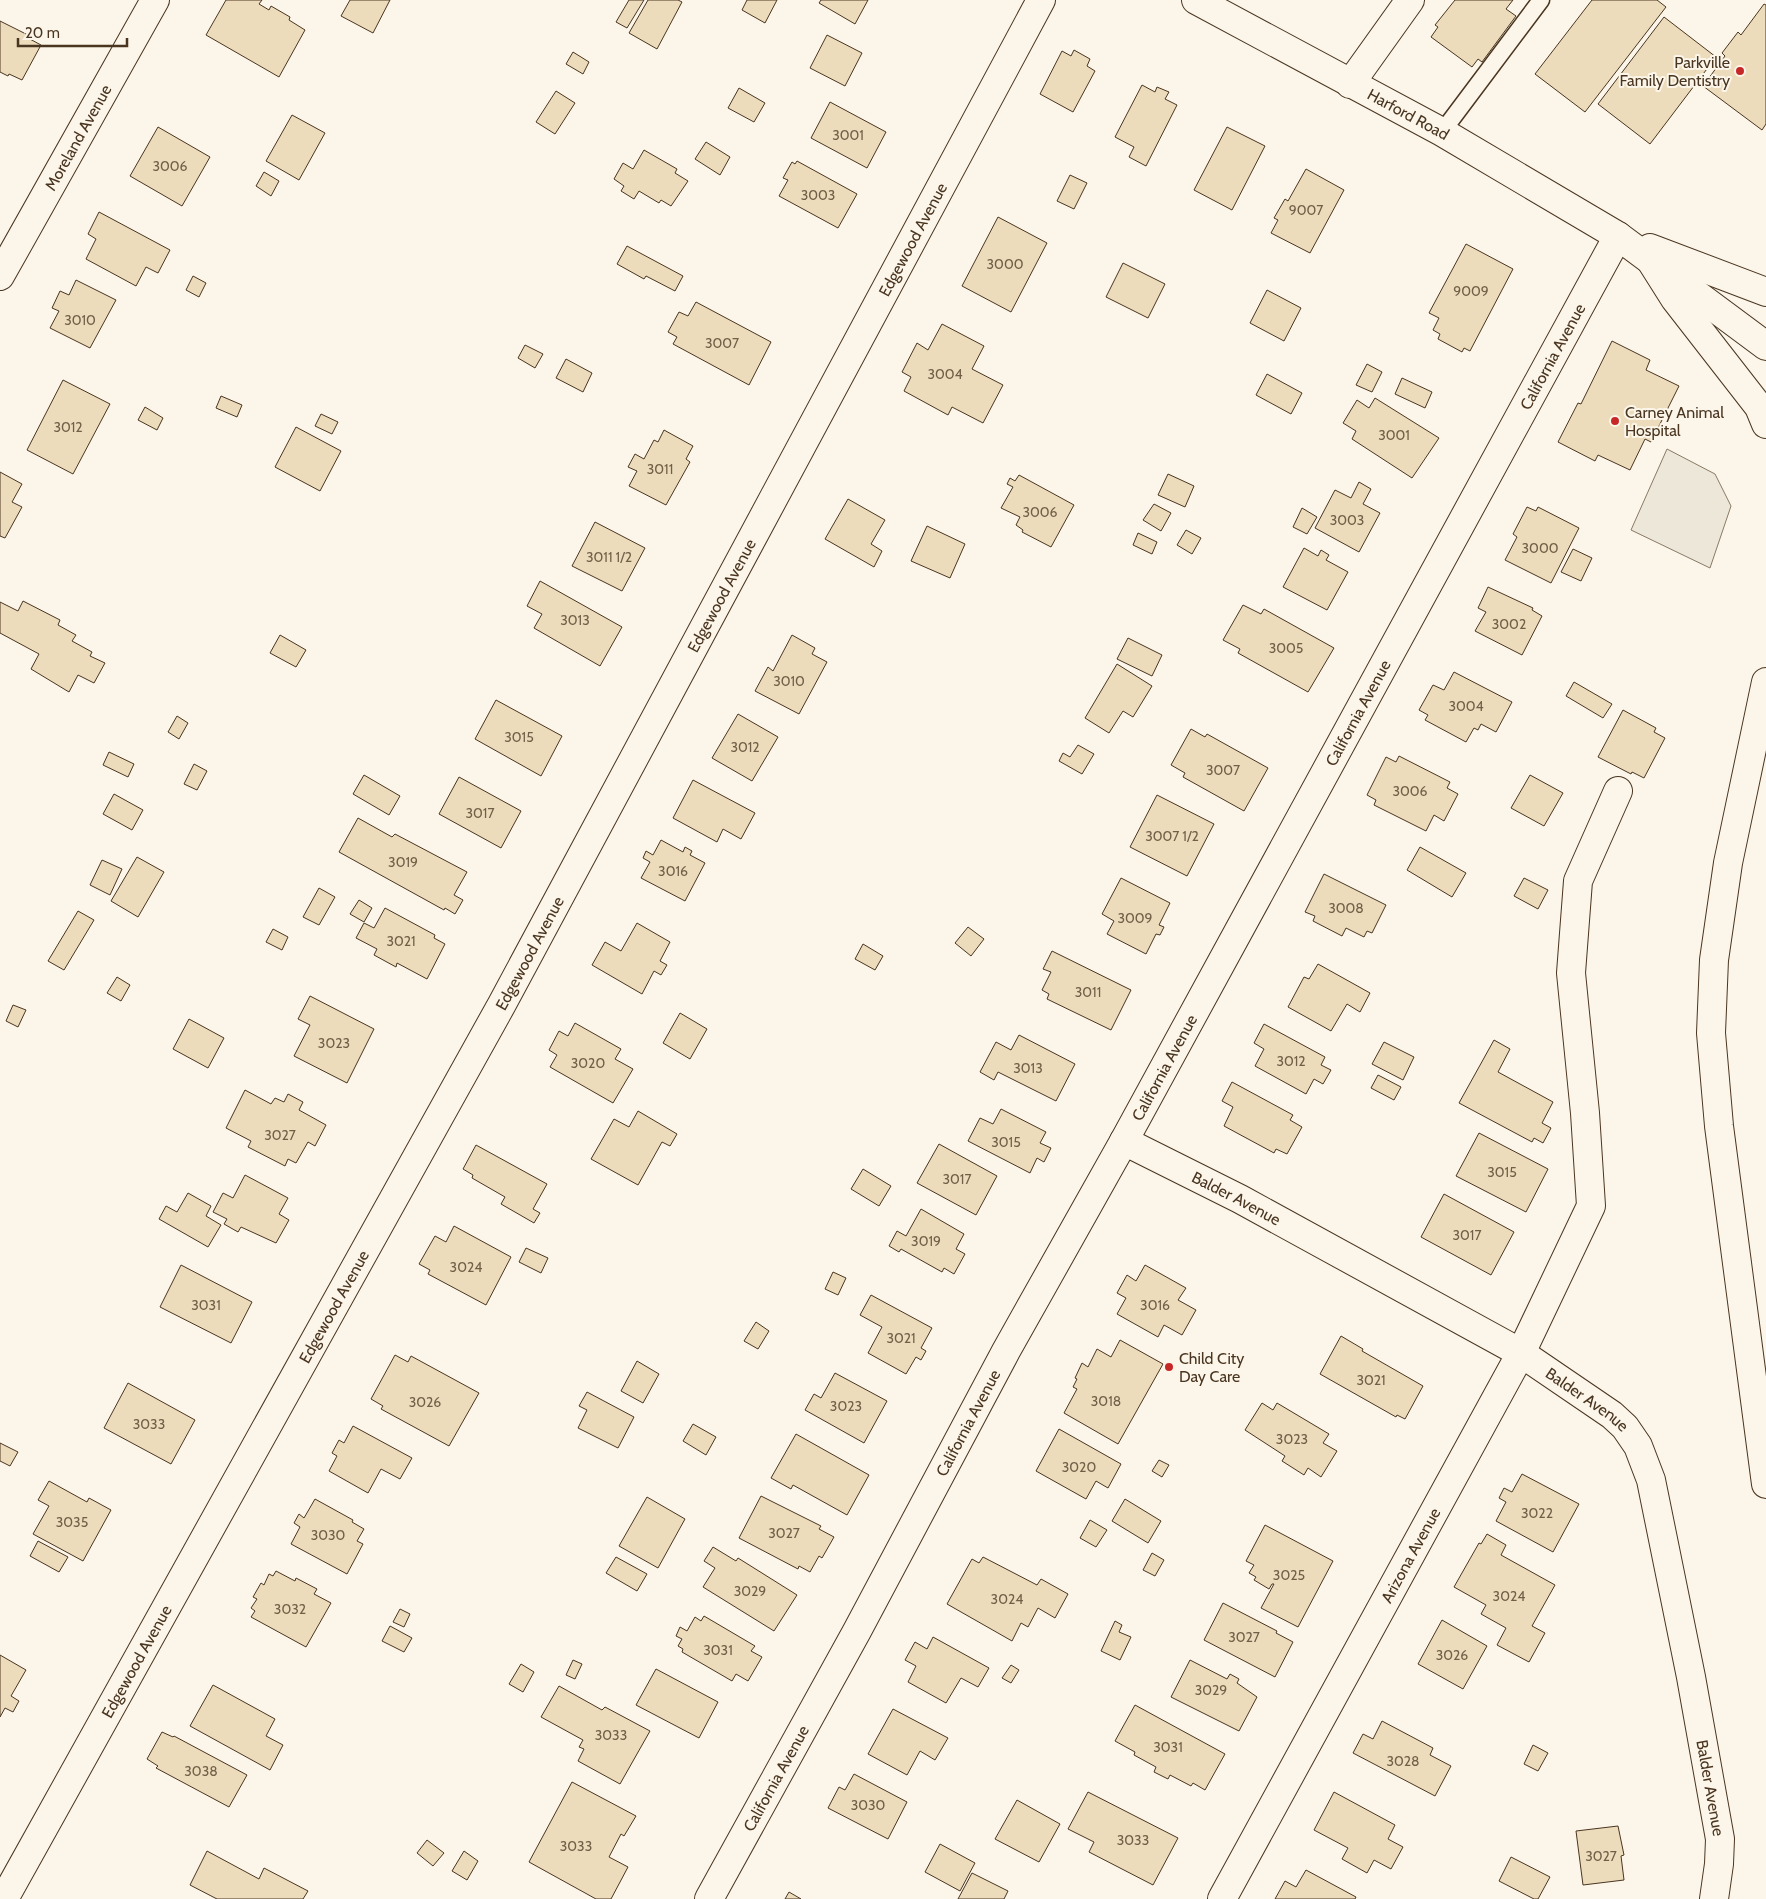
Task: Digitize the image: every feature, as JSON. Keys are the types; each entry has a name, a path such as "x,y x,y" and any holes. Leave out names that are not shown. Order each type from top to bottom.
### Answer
{"main road":[{"name":"Moreland Avenue","path":"0,276 154,0"},
{"name":"Edgewood Avenue","path":"4,1899 502,1004 1041,0"},
{"name":"Harford Road","path":"1196,0 1442,132 1618,236 1766,346"},
{"path":"1350,84 1410,0"},
{"name":"Harford Road","path":"1618,236 1766,292"},
{"name":"California Avenue","path":"709,1899 852,1639 1006,1351 1124,1140 1618,236"},
{"path":"1651,261 1676,299 1759,407 1766,424"},
{"path":"1766,682 1728,863 1714,960 1711,1033 1719,1126 1766,1484"},
{"name":"Arizona Avenue","path":"1222,1899 1521,1353 1591,1206 1585,1113 1571,973 1578,881 1618,791"},
{"name":"Balder Avenue","path":"1124,1140 1240,1199 1521,1353 1612,1414 1625,1427 1638,1446 1650,1480 1691,1677 1720,1839 1714,1899"}],"lane":[{"path":"1442,132 1540,0"}],"shaded area":[{"path":"1667,449 1715,474 1731,506 1710,568 1631,530"}],"building":[{"path":"226,0 262,0 259,4 269,10 271,6 290,17 289,20 305,30 279,77 206,35"},
{"path":"350,0 390,0 373,33 341,16"},
{"path":"629,0 644,0 627,28 616,22"},
{"path":"648,0 678,0 682,2 657,49 629,33"},
{"path":"747,0 777,0 765,23 742,10"},
{"path":"821,0 868,0 855,24 819,3"},
{"path":"1455,0 1513,0 1506,9 1516,16 1482,62 1478,59 1472,67 1431,37 1438,27 1435,25"},
{"path":"1592,0 1657,0 1666,7 1585,112 1535,74"},
{"name":"Parkville Family Dentistry","path":"1764,4 1766,5 1766,124 1762,130 1703,86 1725,56 1722,53 1738,32 1741,35"},
{"path":"1664,17 1716,57 1650,144 1598,104"},
{"path":"0,21 30,36 28,38 41,45 22,80 0,72"},
{"path":"827,35 862,53 845,86 810,68"},
{"path":"1074,50 1090,59 1087,66 1095,71 1073,112 1040,94 1062,51 1071,56"},
{"path":"573,52 589,62 583,74 566,64"},
{"path":"1142,85 1155,92 1157,87 1169,92 1165,99 1177,105 1146,166 1129,157 1134,147 1115,137"},
{"path":"739,88 765,103 754,122 728,108"},
{"path":"556,91 575,103 555,134 536,122"},
{"path":"830,102 886,132 867,168 811,138"},
{"path":"292,115 325,133 299,180 266,161"},
{"path":"158,127 210,157 182,206 130,176"},
{"path":"1227,127 1265,146 1232,210 1194,190"},
{"path":"706,142 730,157 720,175 695,159"},
{"path":"644,150 677,169 675,173 688,181 671,206 661,200 659,203 639,191 634,199 621,191 624,186 614,179 623,163 633,169"},
{"path":"797,161 857,194 838,228 779,196 788,180 783,178 792,162 795,164"},
{"path":"1306,169 1344,190 1310,253 1271,233 1278,220 1274,218 1285,199 1288,201"},
{"path":"264,172 279,181 271,196 256,186"},
{"path":"1070,175 1087,183 1074,209 1057,201"},
{"path":"99,212 170,250 158,273 146,267 136,286 86,259 96,239 88,234"},
{"path":"998,217 1047,243 1011,312 962,286"},
{"path":"1466,244 1513,269 1470,351 1464,348 1462,352 1438,339 1440,334 1433,330 1439,318 1429,313"},
{"path":"627,246 683,276 675,291 646,276 644,279 617,264"},
{"path":"1123,263 1165,284 1148,318 1106,297"},
{"path":"193,276 206,283 199,297 186,290"},
{"path":"76,280 116,300 90,348 50,328 59,311 52,308 60,291 69,295"},
{"path":"1267,290 1301,308 1284,341 1250,323"},
{"path":"696,302 771,342 749,385 673,344 677,337 668,332 679,312 688,316"},
{"path":"942,324 984,346 972,369 1003,385 983,423 952,407 948,415 904,391 911,377 902,372 917,343 928,350"},
{"name":"Carney Animal Hospital","path":"1612,341 1650,360 1646,370 1679,386 1651,442 1645,439 1630,470 1598,455 1595,461 1558,442 1578,403 1581,404"},
{"path":"525,345 543,354 535,368 518,358"},
{"path":"566,359 592,373 583,392 556,378"},
{"path":"1367,364 1382,372 1372,392 1356,385"},
{"path":"1267,374 1302,393 1291,414 1256,395"},
{"path":"1402,378 1432,392 1425,408 1395,394"},
{"path":"63,380 110,404 73,474 27,450"},
{"path":"221,396 242,405 237,417 216,408"},
{"path":"1375,398 1439,438 1412,478 1352,439 1356,431 1343,423 1357,400 1369,408"},
{"path":"145,407 163,418 157,430 138,420"},
{"path":"321,414 338,422 332,434 315,426"},
{"path":"296,427 341,451 320,491 275,467"},
{"path":"664,430 693,446 686,459 690,462 666,505 629,486 637,471 628,467 635,454 644,459 654,440 658,442"},
{"path":"0,472 22,484 12,502 22,507 5,538 0,536"},
{"path":"1168,474 1194,486 1185,507 1158,495"},
{"path":"1019,475 1074,505 1051,547 1022,532 1023,530 1016,525 1020,517 1001,508 1013,487 1007,484 1010,478 1015,481"},
{"path":"1359,482 1371,489 1363,504 1380,513 1359,552 1315,528 1335,490 1351,498"},
{"path":"848,499 885,520 871,544 882,551 874,567 825,539"},
{"path":"1154,504 1171,513 1161,531 1143,520"},
{"path":"1527,507 1536,511 1538,507 1579,528 1551,583 1505,560 1517,537 1513,534"},
{"path":"1302,508 1317,517 1307,534 1293,527"},
{"path":"595,522 645,548 622,591 572,566"},
{"path":"927,526 965,544 950,578 911,561"},
{"path":"1186,530 1201,538 1192,554 1177,545"},
{"path":"1138,533 1157,542 1152,554 1133,545"},
{"path":"1304,548 1318,556 1321,550 1329,555 1326,560 1348,572 1327,610 1283,587"},
{"path":"1573,549 1592,558 1581,581 1561,572"},
{"path":"540,581 622,627 600,666 534,628 542,614 527,606"},
{"path":"1488,587 1533,608 1532,610 1542,616 1522,655 1475,631 1486,612 1478,608"},
{"path":"23,601 60,620 58,625 76,635 72,641 92,652 90,656 105,663 94,683 78,675 69,692 31,669 39,654 0,633 0,602 18,611"},
{"path":"1243,605 1261,614 1264,609 1334,648 1308,692 1238,653 1240,649 1223,640"},
{"path":"280,635 306,650 296,667 270,653"},
{"path":"792,635 815,648 812,654 827,662 799,714 755,691 768,667 773,671"},
{"path":"1128,638 1162,655 1152,676 1117,659"},
{"path":"1117,664 1152,686 1133,717 1123,711 1109,733 1085,718"},
{"path":"1454,672 1512,702 1496,732 1481,724 1478,730 1474,728 1466,742 1425,720 1428,715 1419,710 1433,685 1444,690"},
{"path":"1574,682 1612,704 1603,718 1566,696"},
{"path":"496,700 562,736 541,776 475,739"},
{"path":"1623,710 1656,728 1654,732 1665,738 1644,778 1632,772 1631,774 1598,757"},
{"path":"738,714 778,737 752,781 712,758"},
{"path":"177,716 188,723 179,739 168,732"},
{"path":"1191,729 1205,737 1207,734 1268,768 1244,811 1183,777 1185,773 1171,765"},
{"path":"1078,745 1094,754 1082,774 1059,761 1063,753 1070,757"},
{"path":"109,752 134,764 128,777 103,765"},
{"path":"1399,756 1450,782 1447,788 1458,794 1444,821 1434,815 1426,831 1374,805 1376,800 1367,795 1386,757 1396,762"},
{"path":"194,764 207,771 197,790 184,784"},
{"path":"364,775 400,796 389,815 353,794"},
{"path":"1530,775 1563,793 1544,826 1511,808"},
{"path":"459,777 521,811 501,848 439,814"},
{"path":"693,780 755,813 741,839 723,829 717,842 673,818"},
{"path":"114,794 143,810 132,830 103,814"},
{"path":"1157,795 1214,824 1187,876 1130,847"},
{"path":"358,818 392,837 395,834 467,872 454,895 463,900 455,914 445,908 444,910 339,852"},
{"path":"661,840 683,852 685,847 692,851 690,855 705,863 685,901 641,878 650,862 643,858 646,851 653,855"},
{"path":"1420,847 1466,873 1452,897 1407,870"},
{"path":"137,857 164,872 138,917 111,901"},
{"path":"102,860 122,869 110,895 90,885"},
{"path":"1324,874 1386,905 1372,933 1367,931 1364,937 1346,928 1342,936 1313,921 1315,916 1305,912"},
{"path":"1121,878 1170,903 1159,925 1164,927 1160,935 1156,934 1146,954 1107,934 1114,921 1102,914"},
{"path":"1524,878 1548,890 1538,909 1514,896"},
{"path":"319,888 335,897 319,925 303,917"},
{"path":"359,900 372,908 364,922 350,914"},
{"path":"385,908 435,935 434,938 445,944 427,979 397,963 396,967 374,955 377,949 356,938 364,923 374,928"},
{"path":"78,911 94,920 64,970 48,961"},
{"path":"637,923 670,942 660,961 667,965 661,975 654,971 642,994 592,965 605,942 621,951"},
{"path":"968,927 984,939 971,956 955,943"},
{"path":"273,929 288,937 282,950 266,942"},
{"path":"863,944 883,956 875,970 855,959"},
{"path":"1052,951 1131,990 1111,1030 1047,999 1049,994 1042,990 1051,972 1043,969"},
{"path":"1318,964 1370,993 1360,1012 1347,1004 1331,1031 1288,1007 1304,977 1309,979"},
{"path":"117,977 130,985 121,1001 107,993"},
{"path":"310,996 374,1029 347,1083 294,1056 310,1025 298,1019"},
{"path":"13,1005 26,1010 18,1027 6,1021"},
{"path":"680,1013 707,1029 690,1059 663,1043"},
{"path":"189,1019 224,1038 208,1068 173,1049"},
{"path":"575,1023 621,1049 615,1059 633,1069 613,1103 550,1067 557,1055 549,1050 559,1031 568,1036"},
{"path":"1264,1024 1325,1057 1321,1065 1331,1070 1323,1084 1314,1079 1306,1094 1255,1066 1264,1049 1254,1043"},
{"path":"1019,1035 1075,1064 1056,1101 998,1072 994,1080 980,1072 996,1042 1011,1050"},
{"path":"1494,1040 1510,1049 1498,1072 1553,1102 1542,1123 1551,1128 1543,1143 1534,1138 1532,1142 1459,1103"},
{"path":"1384,1042 1414,1057 1403,1080 1372,1064"},
{"path":"1378,1075 1401,1087 1394,1100 1371,1088"},
{"path":"1232,1082 1293,1115 1290,1120 1302,1127 1287,1154 1276,1149 1274,1153 1224,1126 1233,1107 1222,1101"},
{"path":"245,1090 271,1104 275,1098 284,1102 288,1094 303,1102 299,1110 326,1125 315,1146 308,1142 296,1163 288,1159 285,1166 248,1147 251,1141 226,1128"},
{"path":"1001,1109 1046,1132 1040,1143 1051,1148 1044,1162 1037,1158 1030,1173 968,1141 980,1118 993,1124"},
{"path":"638,1111 677,1134 670,1146 662,1142 638,1185 591,1159 614,1119 629,1127"},
{"path":"1479,1133 1548,1169 1526,1212 1456,1176"},
{"path":"939,1144 997,1176 976,1215 917,1183"},
{"path":"476,1145 547,1184 533,1209 540,1213 534,1223 501,1204 505,1197 472,1178 473,1175 463,1169"},
{"path":"863,1169 891,1186 879,1206 851,1189"},
{"path":"245,1175 288,1198 279,1214 289,1220 276,1243 241,1227 238,1232 224,1224 227,1219 213,1212 223,1193 233,1198"},
{"path":"188,1193 211,1206 206,1216 221,1225 208,1247 159,1219 166,1206 177,1212"},
{"path":"1444,1194 1514,1232 1491,1275 1421,1237"},
{"path":"921,1209 964,1234 956,1249 965,1254 954,1274 944,1268 942,1272 901,1249 899,1252 889,1246 897,1231 906,1236"},
{"path":"454,1226 511,1257 486,1305 428,1274 430,1270 419,1264 435,1236 446,1242"},
{"path":"526,1248 548,1258 541,1273 519,1262"},
{"path":"181,1265 252,1302 231,1343 160,1307"},
{"path":"1145,1265 1186,1288 1178,1300 1196,1310 1182,1335 1164,1325 1158,1337 1117,1314 1126,1298 1117,1293 1127,1275 1136,1281"},
{"path":"833,1272 846,1278 838,1295 825,1289"},
{"path":"871,1295 932,1328 921,1348 926,1351 921,1360 916,1357 906,1374 868,1353 882,1327 860,1315"},
{"path":"756,1322 769,1331 758,1349 744,1341"},
{"path":"1341,1336 1363,1349 1362,1351 1423,1386 1405,1419 1397,1415 1396,1417 1320,1374"},
{"path":"1120,1340 1163,1364 1118,1444 1064,1413 1077,1389 1073,1387 1082,1363 1088,1367 1097,1349 1111,1357"},
{"path":"395,1355 408,1362 411,1356 479,1393 449,1446 381,1409 383,1406 371,1399"},
{"path":"637,1361 659,1374 643,1403 621,1391"},
{"path":"835,1373 887,1401 864,1443 805,1410 814,1394 821,1398"},
{"path":"128,1383 195,1420 171,1464 104,1428"},
{"path":"587,1392 634,1417 618,1448 578,1428 587,1410 579,1406"},
{"path":"1262,1403 1273,1410 1277,1403 1329,1434 1323,1443 1337,1451 1321,1477 1308,1468 1304,1475 1282,1461 1285,1456 1245,1430"},
{"path":"693,1424 716,1437 706,1455 683,1441"},
{"path":"353,1426 412,1458 400,1479 381,1469 368,1493 329,1471 337,1456 332,1453 339,1440 344,1443"},
{"path":"1059,1429 1121,1464 1108,1488 1096,1481 1086,1499 1036,1471"},
{"path":"796,1434 869,1475 847,1515 793,1485 791,1489 771,1478"},
{"path":"0,1443 18,1452 10,1466 0,1461"},
{"path":"1159,1460 1169,1465 1162,1477 1152,1471"},
{"path":"1522,1474 1579,1504 1553,1552 1496,1521 1506,1502 1499,1498 1504,1488 1512,1492"},
{"path":"49,1481 87,1502 89,1498 111,1510 83,1561 33,1534 49,1506 38,1500"},
{"path":"761,1496 821,1526 819,1529 834,1537 822,1558 819,1556 810,1572 799,1566 798,1569 739,1538"},
{"path":"647,1497 685,1519 658,1568 619,1546"},
{"path":"315,1499 353,1520 352,1522 364,1529 357,1541 363,1544 347,1574 291,1544 300,1527 294,1523 299,1514 304,1518"},
{"path":"1125,1499 1161,1521 1148,1543 1112,1521"},
{"path":"1090,1520 1107,1530 1096,1547 1080,1538"},
{"path":"1265,1525 1333,1561 1298,1627 1261,1608 1274,1584 1269,1589 1254,1580 1256,1577 1249,1573 1254,1565 1246,1561"},
{"path":"1487,1534 1506,1545 1501,1555 1555,1585 1532,1626 1545,1633 1529,1662 1497,1645 1506,1628 1481,1614 1486,1605 1454,1587 1479,1543 1481,1544"},
{"path":"38,1541 68,1557 59,1572 30,1556"},
{"path":"713,1547 736,1561 738,1558 797,1595 774,1631 703,1587 715,1568 704,1561"},
{"path":"1152,1553 1164,1560 1155,1576 1143,1570"},
{"path":"616,1557 647,1574 637,1591 606,1573"},
{"path":"983,1557 1037,1585 1041,1579 1068,1594 1055,1618 1038,1608 1028,1627 1021,1623 1012,1641 947,1604 972,1559 979,1563"},
{"path":"276,1571 295,1581 296,1578 317,1589 314,1594 331,1603 306,1647 251,1617 255,1611 251,1608 257,1599 253,1597 261,1583 264,1585 269,1574 273,1576"},
{"path":"1223,1603 1277,1631 1276,1633 1293,1642 1275,1677 1204,1640"},
{"path":"400,1609 410,1614 404,1627 393,1622"},
{"path":"704,1616 755,1646 751,1651 762,1657 748,1681 736,1674 732,1681 682,1652 683,1649 678,1646 682,1639 676,1636 680,1627 687,1631 695,1617 701,1621"},
{"path":"1442,1620 1487,1646 1463,1689 1418,1664"},
{"path":"1115,1621 1122,1625 1119,1632 1131,1637 1120,1660 1101,1651"},
{"path":"390,1626 412,1638 404,1652 382,1641"},
{"path":"933,1637 989,1668 978,1687 961,1678 946,1703 908,1682 916,1666 905,1660 915,1642 927,1649"},
{"path":"0,1655 26,1670 11,1696 19,1701 13,1712 5,1708 0,1717"},
{"path":"573,1660 582,1664 575,1679 566,1675"},
{"path":"1190,1660 1227,1679 1230,1674 1239,1679 1237,1683 1257,1697 1239,1731 1171,1697"},
{"path":"521,1664 534,1672 523,1692 509,1684"},
{"path":"1011,1665 1019,1670 1011,1683 1002,1678"},
{"path":"656,1669 718,1702 699,1738 636,1705"},
{"path":"213,1685 275,1719 266,1736 283,1745 270,1770 190,1726"},
{"path":"559,1686 602,1710 605,1707 650,1731 620,1784 578,1761 584,1749 579,1747 583,1740 541,1717"},
{"path":"1135,1705 1225,1754 1205,1790 1193,1783 1191,1786 1170,1775 1168,1779 1154,1772 1156,1767 1134,1755 1135,1752 1115,1741"},
{"path":"893,1709 948,1738 935,1760 920,1751 907,1775 868,1754"},
{"path":"1382,1721 1433,1748 1430,1755 1451,1766 1435,1796 1353,1753 1363,1734 1373,1739"},
{"path":"162,1732 174,1736 247,1775 229,1807 156,1768 158,1766 147,1759"},
{"path":"1533,1745 1548,1753 1538,1771 1524,1764"},
{"path":"854,1774 907,1802 888,1839 828,1808 839,1787 845,1790"},
{"path":"572,1782 636,1816 624,1836 621,1834 609,1857 628,1867 611,1899 596,1899 529,1862"},
{"path":"1088,1792 1178,1838 1153,1885 1089,1852 1094,1842 1068,1829"},
{"path":"1334,1792 1395,1825 1388,1839 1403,1847 1391,1869 1374,1860 1367,1873 1342,1859 1348,1848 1314,1830"},
{"path":"1017,1800 1060,1824 1039,1862 995,1839"},
{"path":"1618,1826 1624,1855 1621,1856 1624,1880 1583,1885 1576,1831"},
{"path":"427,1840 444,1853 433,1866 417,1853"},
{"path":"940,1844 975,1863 960,1891 925,1872"},
{"path":"207,1851 259,1879 264,1868 308,1891 303,1899 217,1899 190,1885"},
{"path":"464,1851 478,1861 467,1880 452,1871"},
{"path":"1511,1857 1550,1877 1538,1899 1534,1899 1499,1881"},
{"path":"1306,1870 1356,1897 1355,1899 1275,1899 1285,1881 1296,1887"},
{"path":"972,1873 1008,1891 1004,1899 958,1899"},
{"path":"789,1892 801,1899 785,1899"}],"place":[{"name":"Parkville Family Dentistry","path":"1740,71"},
{"name":"Carney Animal Hospital","path":"1615,421"},
{"name":"Child City Day Care","path":"1169,1367"}]}
